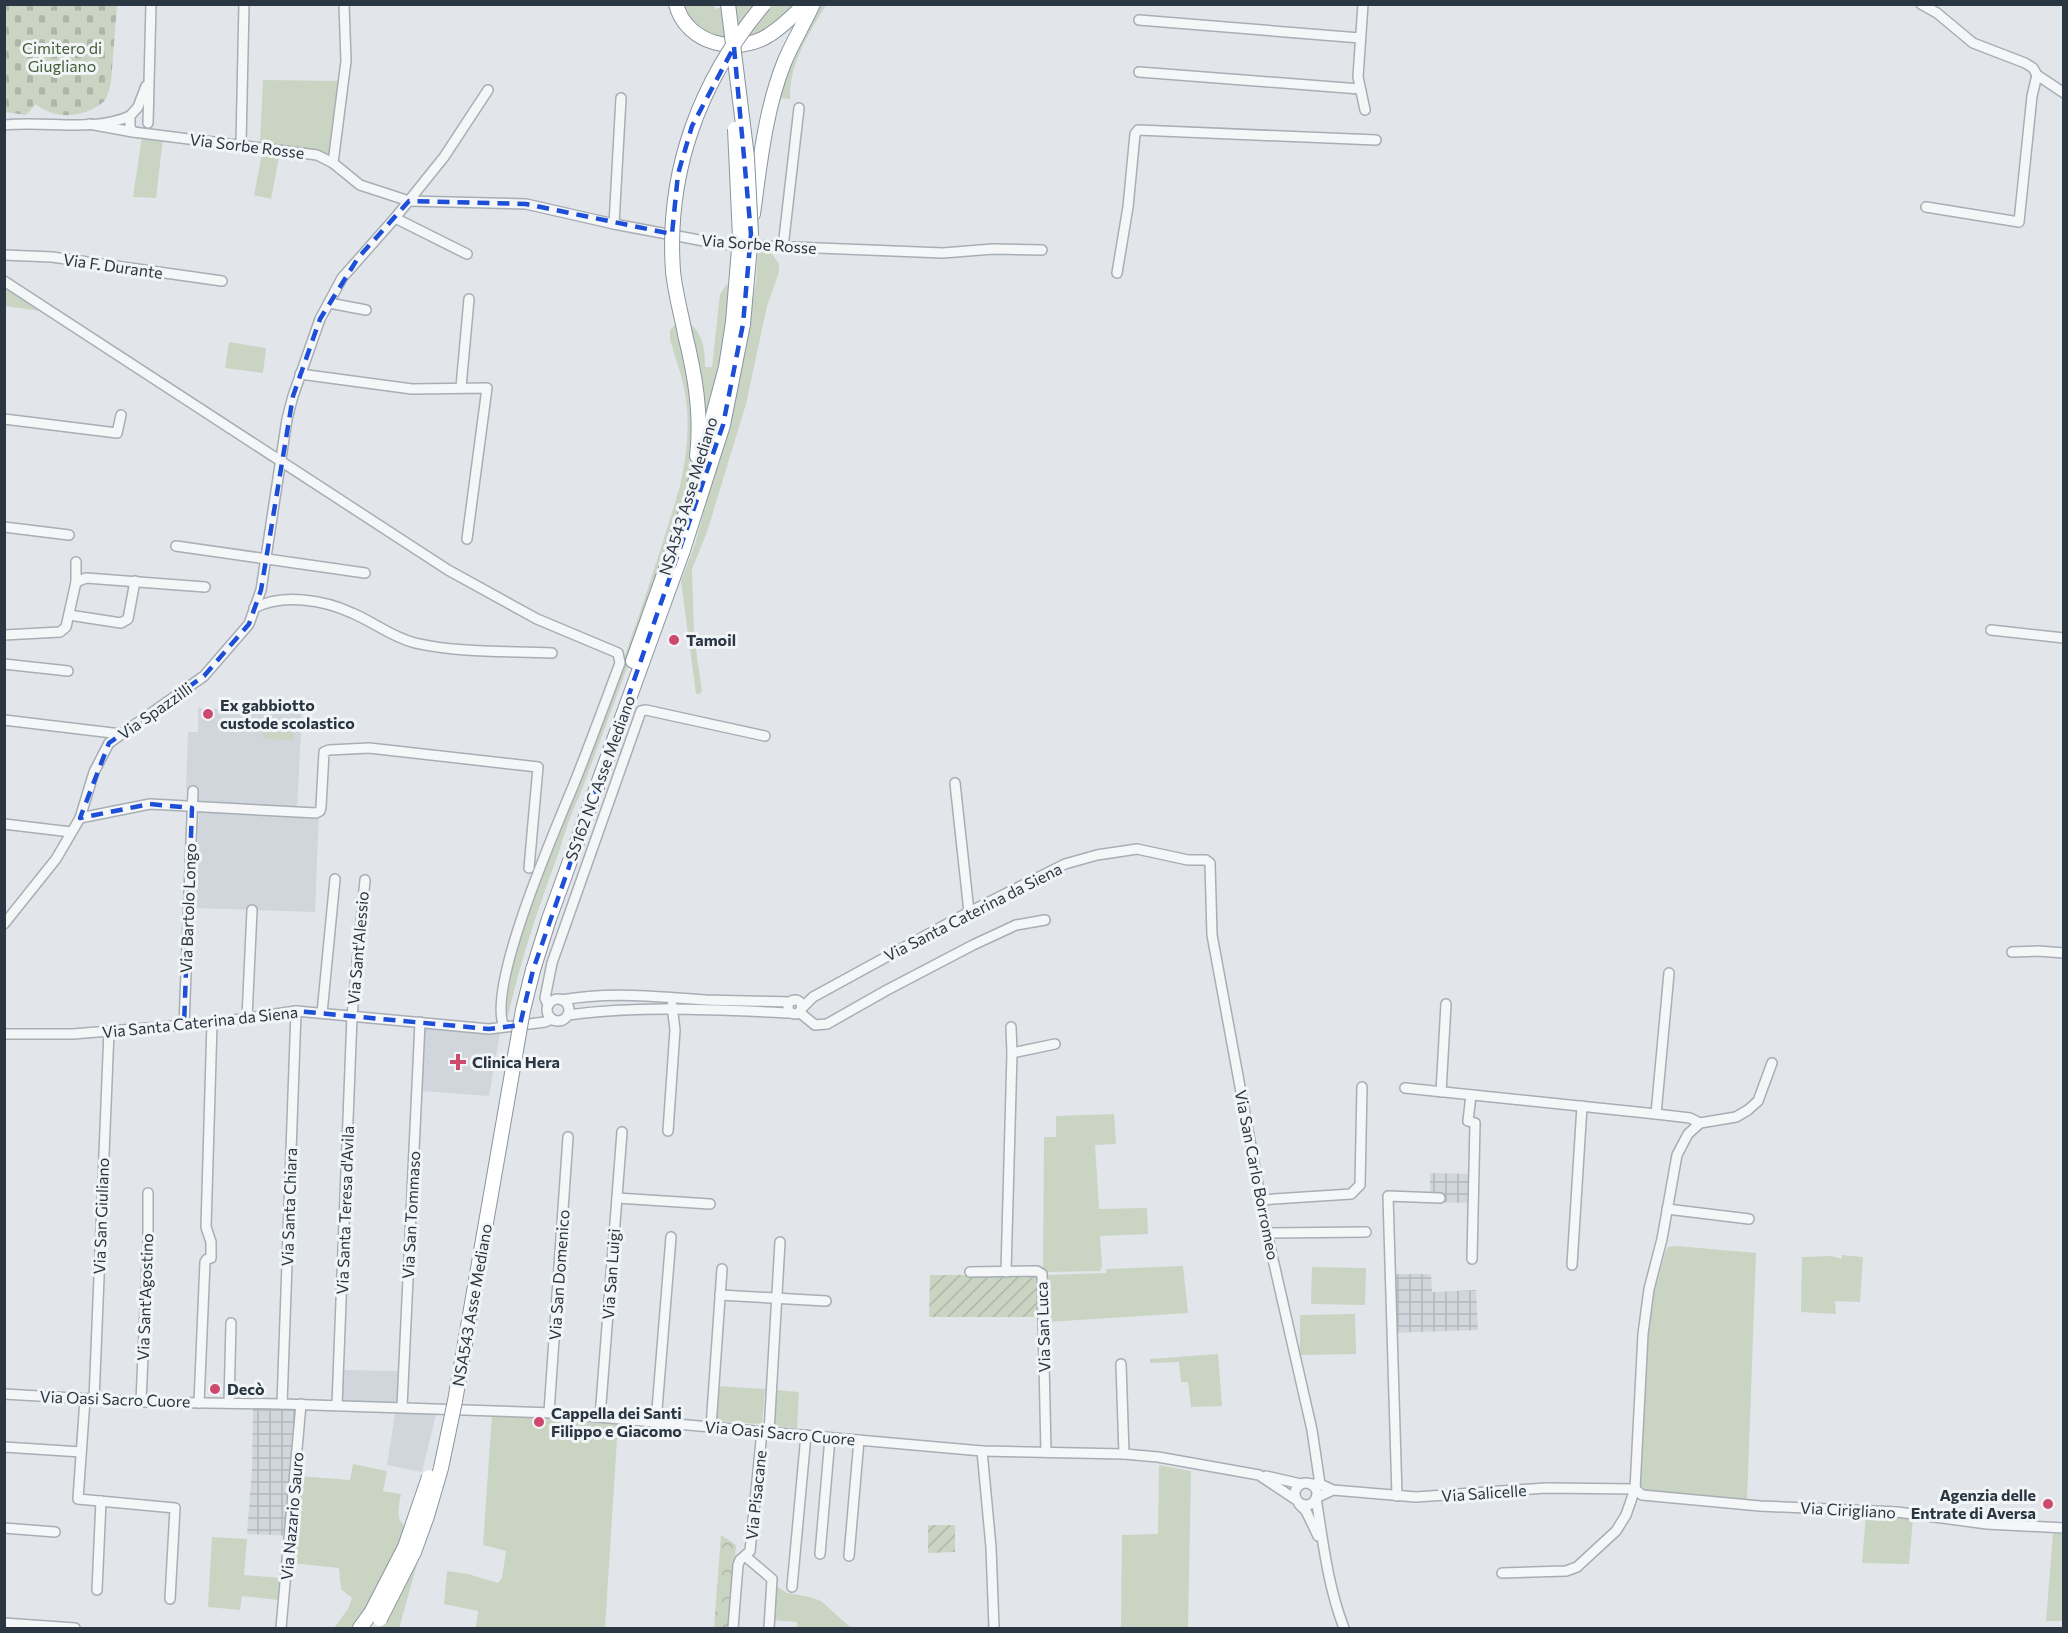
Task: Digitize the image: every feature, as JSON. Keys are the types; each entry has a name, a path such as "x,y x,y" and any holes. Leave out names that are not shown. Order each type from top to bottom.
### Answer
{"highway":[{"path":"676,4 678,12 692,31 707,41 726,46 748,44 768,36 805,4"},
{"name":"NSA543 Asse Mediano","path":"529,969 541,918 691,500 738,323 740,237 738,184 730,78 720,4"},
{"name":"NSA543 Asse Mediano","path":"670,587 723,425 751,234 747,157 728,4"},
{"path":"691,500 698,443 698,394 673,274 671,241 673,206 683,154 692,126 718,70 764,4"},
{"path":"751,234 765,132 775,91 784,63 813,4"},
{"name":"SS162 NC Asse Mediano","path":"375,1620 405,1547 431,1470 447,1396 511,1027 529,969 670,587"},
{"path":"360,1629 375,1620"}],"street":[{"path":"145,133 151,4"},
{"path":"240,144 244,4"},
{"path":"333,163 345,61 344,4"},
{"path":"1363,4 1358,77 1365,110"},
{"path":"1922,4 1937,13 1973,43 2025,63 2037,75 2064,93"},
{"path":"1139,20 1360,38"},
{"path":"1139,72 1360,89"},
{"path":"1926,207 2019,222 2032,96 2037,75"},
{"path":"133,132 130,128 131,115 144,96 149,78"},
{"path":"366,310 328,303 342,278 395,218 444,157 488,90"},
{"path":"614,224 621,98"},
{"path":"783,247 799,108"},
{"path":"4,125 89,124 112,122 131,115 144,117 147,123"},
{"name":"Via Sorbe Rosse","path":"89,124 133,132 317,155 333,163 360,185 409,201 526,204 614,224 720,244 943,253 993,249 1041,250"},
{"path":"1117,273 1128,207 1135,134 1138,130 1376,140"},
{"path":"395,218 467,254"},
{"name":"Via F. Durante","path":"4,255 52,257 222,281"},
{"path":"4,281 411,547 508,605 618,653 620,663 554,830 507,964 501,1013 504,1027"},
{"path":"461,387 469,299"},
{"name":"Via Spazzilli","path":"4,924 56,859 80,818 94,772 109,743 204,676 249,624 261,590 287,419 300,374 328,303"},
{"path":"300,374 412,389 487,388 467,539"},
{"path":"4,419 117,433 121,416"},
{"path":"4,527 69,535"},
{"path":"176,546 365,573"},
{"path":"4,635 60,632 66,627 76,582 76,562"},
{"path":"76,582 86,578 205,587"},
{"path":"69,615 121,623 128,619 135,582"},
{"path":"254,609 272,602 315,602 353,613 383,631 414,642 449,648 552,653"},
{"path":"1991,630 2064,638"},
{"path":"4,664 68,671"},
{"path":"765,736 646,710 641,711 554,957 545,998 549,1012 561,1020 568,1015 625,1010 762,1012 796,1007"},
{"path":"4,720 121,734"},
{"path":"80,818 150,804 316,813 321,807 324,752 369,748 538,767 529,868"},
{"path":"955,783 969,912"},
{"name":"Via Bartolo Longo","path":"184,1024 193,791"},
{"path":"4,824 71,832"},
{"name":"Via Santa Caterina da Siena","path":"796,1007 969,912 1056,868 1097,855 1137,849 1188,860 1206,860 1210,863"},
{"name":"Via San Carlo Borromeo","path":"1210,863 1212,935 1251,1139 1260,1200 1312,1430 1320,1484"},
{"path":"322,1013 335,879"},
{"name":"Via Sant'Alessio","path":"352,1016 365,880"},
{"path":"247,1018 252,910"},
{"path":"549,1012 555,1000 612,994 672,996 762,1001 796,1007 815,1025 827,1024 973,945 1016,925 1045,920"},
{"path":"2012,952 2064,953"},
{"path":"1656,1114 1669,973"},
{"path":"668,1131 675,1030 671,1010 672,996"},
{"path":"562,1000 570,1007 568,1015"},
{"path":"762,1001 762,1012"},
{"path":"1441,1092 1446,1004"},
{"name":"Via Santa Caterina da Siena","path":"4,1034 74,1034 212,1023 296,1011 489,1029 538,1023 549,1012"},
{"name":"Via Santa Chiara","path":"282,1404 296,1011"},
{"name":"Via Santa Teresa d'Avila","path":"337,1405 352,1016"},
{"name":"Via San Tommaso","path":"402,1407 420,1022"},
{"path":"199,1403 205,1262 207,1258 211,1258 212,1242 206,1227 212,1023"},
{"path":"1006,1272 1011,1027"},
{"name":"Via San Giuliano","path":"101,1501 78,1499 81,1452 90,1400 109,1031"},
{"path":"1012,1053 1055,1044"},
{"path":"1502,1573 1566,1571 1577,1567 1616,1531 1626,1515 1635,1489 1643,1334 1649,1289 1662,1239 1677,1155 1688,1134 1700,1124 1736,1117 1748,1110 1762,1093 1772,1063"},
{"path":"1260,1200 1351,1194 1360,1185 1362,1087"},
{"path":"1405,1088 1690,1118 1700,1124"},
{"path":"1470,1095 1468,1121 1475,1123 1472,1259"},
{"path":"1572,1265 1582,1106"},
{"name":"Via San Luigi","path":"600,1417 622,1132"},
{"name":"Via San Domenico","path":"549,1412 568,1137"},
{"name":"Via Sant'Agostino","path":"141,1402 148,1193"},
{"path":"1397,1496 1389,1196 1440,1198"},
{"path":"617,1198 710,1204"},
{"path":"1667,1209 1749,1219"},
{"path":"1267,1233 1366,1232"},
{"path":"656,1422 670,1237"},
{"name":"Via Pisacane","path":"733,1629 738,1565 750,1551 766,1431 780,1242"},
{"path":"711,1427 722,1269"},
{"name":"Via San Luca","path":"970,1272 1037,1271 1042,1274 1046,1452"},
{"path":"720,1295 826,1301"},
{"path":"229,1403 231,1323"},
{"path":"1120,1364 1124,1454"},
{"name":"Via Oasi Sacro Cuore","path":"4,1394 141,1402 301,1404 549,1412 982,1451 1124,1454 1158,1457 1259,1475 1297,1501 1314,1525 1324,1549"},
{"name":"Via Nazario Sauro","path":"281,1629 296,1483 301,1404"},
{"path":"792,1587 806,1435"},
{"path":"820,1554 830,1438"},
{"path":"849,1556 859,1440"},
{"path":"4,1447 81,1452"},
{"path":"982,1451 992,1547 994,1629"},
{"path":"1259,1475 1306,1484 1320,1484 1333,1490"},
{"path":"1306,1484 1315,1488 1316,1498"},
{"path":"1306,1484 1295,1492 1297,1501 1308,1505 1316,1498 1333,1490"},
{"name":"Via Salicelle","path":"1333,1490 1416,1497 1555,1488 1635,1489"},
{"name":"Via Cirigliano","path":"1635,1489 1642,1495 1760,1506 1897,1512 1987,1524 2064,1528"},
{"name":"Via Oasi Sacro Cuore","path":"1316,1498 1324,1549 1344,1629"},
{"path":"97,1590 101,1501 175,1508 170,1599"},
{"path":"4,1528 55,1532"},
{"name":"Via Pisacane","path":"745,1556 772,1579 769,1629"},
{"path":"4,1623 75,1629"}],"highlighted area":[{"path":"734,47 751,234 743,324 723,425 533,970 520,1025 489,1029 296,1011 184,1025 192,808 150,804 80,818 109,743 204,676 249,624 261,590 293,396 320,319 358,258 409,201 526,204 672,234 678,174 692,126"}],"shaded area":[{"path":"198,708 302,713 297,809 319,810 315,912 196,908 199,806 194,805 195,789 186,789 188,732 198,732"},
{"name":"Clinica Hera","path":"423,1028 500,1033 489,1096 420,1091"},
{"path":"1430,1173 1472,1174 1471,1203 1430,1202"},
{"path":"1431,1274 1432,1292 1476,1290 1478,1330 1389,1333 1388,1275"},
{"path":"343,1370 398,1371 397,1405 342,1403"},
{"path":"253,1405 304,1406 293,1536 247,1534 252,1470"},
{"path":"396,1408 437,1410 422,1472 387,1465"}],"green space":[{"name":"Cimitero di Giugliano","path":"49,4 53,7 54,4 117,5 111,82 107,96 94,108 78,114 51,113 36,104 26,115 5,112 5,5"},
{"path":"681,5 714,5 715,9 734,5 796,5 779,22 753,38 718,41 695,26"},
{"path":"822,5 826,5 796,61 790,99 777,98 797,46"},
{"path":"263,80 340,81 330,157 260,144"},
{"path":"142,137 163,138 156,198 133,197"},
{"path":"265,150 280,152 271,199 254,195 262,154"},
{"path":"758,250 770,251 779,264 779,272 767,306 746,404 707,532 692,569 694,635 702,692 696,694 681,581 695,544 733,406 756,282"},
{"path":"733,282 730,319 703,452 687,321 697,330 702,341 705,367 712,367 720,294 727,284"},
{"path":"4,285 43,309 40,311 5,306"},
{"path":"678,322 691,374 694,461 689,485 651,603 542,898 523,957 508,1016 506,998 510,970 520,934 548,854 625,655 680,486 688,425 684,388 670,339 670,330"},
{"path":"229,342 266,348 263,373 225,368"},
{"path":"263,723 294,724 293,740 263,739"},
{"path":"1114,1114 1116,1144 1095,1145 1099,1209 1147,1208 1148,1234 1100,1236 1102,1266 1100,1271 1046,1272 1043,1268 1044,1137 1056,1137 1056,1116"},
{"path":"1668,1247 1756,1253 1747,1500 1645,1493 1639,1488 1645,1373 1653,1296 1666,1250"},
{"path":"1842,1255 1863,1257 1860,1302 1835,1301 1836,1314 1801,1312 1802,1257 1831,1256 1842,1259"},
{"path":"1183,1266 1188,1313 1047,1322 1046,1275 1106,1273 1107,1269"},
{"path":"1312,1267 1366,1268 1365,1305 1311,1304"},
{"path":"930,1275 1039,1275 1040,1317 929,1317"},
{"path":"1355,1314 1356,1354 1300,1355 1300,1315"},
{"path":"1218,1354 1222,1406 1191,1407 1188,1382 1181,1382 1179,1362 1150,1363 1150,1359"},
{"path":"718,1386 765,1389 762,1424 716,1421"},
{"path":"776,1390 799,1392 797,1428 774,1426"},
{"path":"492,1415 618,1423 605,1628 476,1628 478,1611 444,1604 447,1571 468,1574 498,1583 502,1578 506,1551 483,1545"},
{"path":"353,1464 387,1471 383,1491 401,1494 399,1517 401,1522 424,1540 399,1628 379,1628 385,1620 369,1610 356,1628 334,1628 348,1609 352,1598 341,1589 339,1568 291,1563 299,1476 350,1480"},
{"path":"1159,1465 1191,1471 1188,1628 1121,1628 1122,1535 1158,1534"},
{"path":"1866,1514 1913,1519 1909,1564 1862,1563"},
{"path":"928,1525 955,1525 955,1552 928,1553"},
{"path":"2053,1534 2063,1534 2063,1621 2046,1621"},
{"path":"721,1535 736,1545 730,1628 714,1628"},
{"path":"212,1537 247,1539 244,1575 281,1578 279,1600 242,1596 240,1610 208,1607"},
{"path":"773,1584 787,1593 821,1601 851,1628 797,1628 797,1622 771,1620"}],"place":[{"name":"Tamoil","path":"674,640"},
{"name":"Ex gabbiotto custode scolastico","path":"208,714"},
{"name":"Clinica Hera","path":"458,1062"},
{"name":"Decò","path":"215,1389"},
{"name":"Cappella dei Santi Filippo e Giacomo","path":"539,1422"},
{"name":"Agenzia delle Entrate di Aversa","path":"2048,1504"}]}
